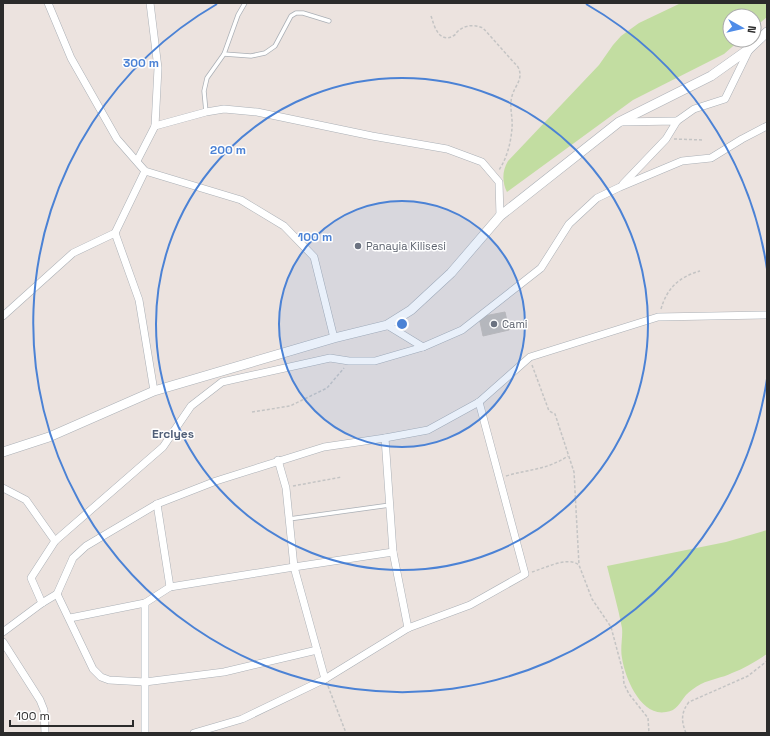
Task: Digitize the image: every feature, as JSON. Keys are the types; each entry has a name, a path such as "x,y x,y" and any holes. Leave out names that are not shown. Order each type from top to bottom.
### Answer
{"street":[{"path":"48,3 71,58 117,139 145,170 241,200 284,226 314,257 334,338"},
{"path":"137,161 155,126 158,68 150,3"},
{"path":"3,452 49,437 154,391 334,338 387,325 411,310 451,273 500,216 619,122 711,76 749,49 767,32"},
{"path":"620,187 666,139 677,121 694,110 725,99 749,49"},
{"path":"155,126 206,112 224,109 257,112 372,136 447,149 482,162 499,182 500,216"},
{"path":"619,122 677,121"},
{"path":"42,602 31,578 55,541 163,447 191,406 222,382 330,358 349,361 375,361 423,347 462,330 541,268 569,224 597,198 682,160 711,158 742,138 767,126"},
{"path":"3,316 73,253 116,233 145,170"},
{"path":"116,233 139,300 154,391"},
{"path":"3,632 42,602 57,594 68,567 79,551 157,504 216,480 324,447 428,430 479,402 530,357 658,317 767,315"},
{"path":"387,325 423,347"},
{"path":"222,371 222,382"},
{"path":"194,733 242,719 325,679 408,628 470,605 525,574 479,402"},
{"path":"385,438 394,552 408,628"},
{"path":"278,460 286,488 294,566 325,679"},
{"path":"3,488 26,500 55,541"},
{"path":"157,504 170,587"},
{"path":"70,618 145,602 170,587 294,566 394,552"},
{"path":"57,594 70,618 90,664 96,673 105,679 114,681 146,682 224,672 317,650"},
{"path":"145,602 145,733"},
{"path":"3,642 40,700 44,710 45,733"}],"lane":[{"path":"206,112 204,91 206,82 209,74 224,54 238,15 245,3"},
{"path":"224,54 256,56 269,51 275,46 291,16 296,13 303,13 329,21"},
{"path":"289,519 390,505"}],"path":[{"path":"431,16 437,32 442,37 446,38 454,36 464,27 470,25 483,28 520,71 520,81 512,96 510,109 512,127 509,148 504,163 495,177"},
{"path":"666,139 704,140"},
{"path":"658,317 664,298 676,282 687,275 700,271"},
{"path":"530,357 549,411 556,414 574,472 579,565 592,599 611,627 623,672 624,684 629,694 648,718 649,733"},
{"path":"252,412 290,406 327,388 349,361"},
{"path":"500,477 522,471 545,468 568,456"},
{"path":"286,488 342,477"},
{"path":"525,574 568,561 576,562 579,565"},
{"path":"686,733 682,725 682,716 684,708 689,702 748,676 767,661"},
{"path":"325,679 346,733"}],"green space":[{"path":"681,3 767,3 767,17 762,21 762,8 722,8 722,48 731,48 724,54 633,100 507,192 503,176 508,161 599,65 621,36 639,23"},
{"path":"767,530 767,654 741,669 697,686 686,695 673,710 657,712 649,708 636,694 624,666 621,654 622,628 607,566 726,542"}],"building":[{"name":"Cami","path":"505,312 509,330 483,336 479,317"}],"place":[{"name":"Panayia Kilisesi","path":"358,246"},
{"name":"Cami","path":"494,324"}],"district":[{"name":"Erciyes","path":"173,434"}]}
